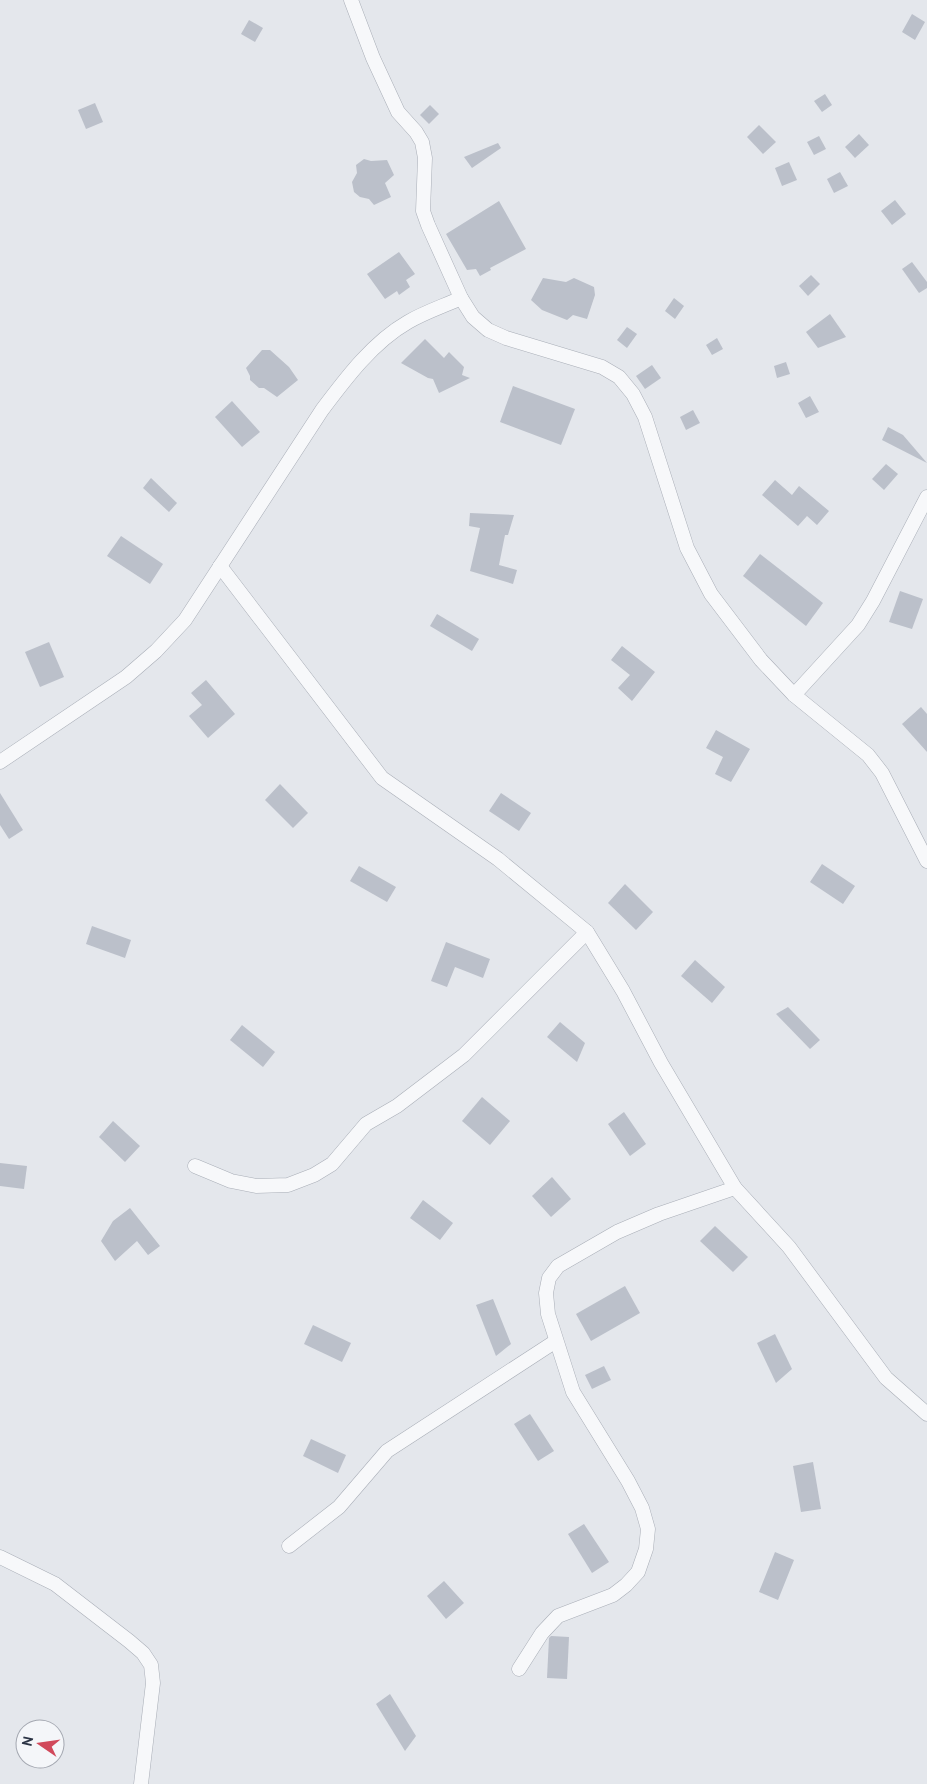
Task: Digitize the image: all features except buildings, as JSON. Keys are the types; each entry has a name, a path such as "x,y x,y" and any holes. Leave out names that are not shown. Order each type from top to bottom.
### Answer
{"street":[{"path":"351,0 373,58 398,112 416,132 422,142 426,158 423,211 461,298 473,317 488,330 506,338 602,367 619,377 634,394 645,417 687,548 711,594 762,660 794,695 868,755 882,773 927,861"},
{"path":"0,762 126,677 156,651 185,620 322,410 346,378 371,352 407,322 461,298"},
{"path":"794,695 858,626 927,497"},
{"path":"220,566 382,778 498,859 587,932 623,991 660,1063 735,1188 788,1247 886,1378 927,1414"},
{"path":"195,1166 231,1181 256,1186 288,1184 314,1175 332,1164 366,1124 397,1106 464,1055 587,932"},
{"path":"519,1669 542,1633 558,1616 613,1595 638,1572 646,1550 648,1529 642,1508 628,1481 573,1392 548,1314 546,1292 549,1278 558,1266 618,1232 659,1214 735,1188"},
{"path":"289,1546 339,1507 387,1451 556,1341"},
{"path":"0,1557 55,1584 129,1641 143,1653 151,1665 154,1683 141,1784"}]}
